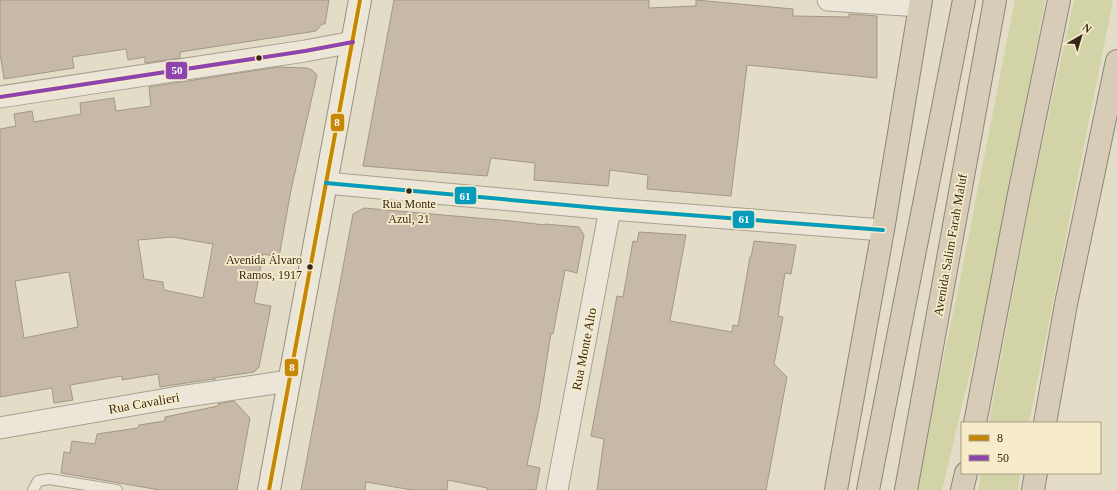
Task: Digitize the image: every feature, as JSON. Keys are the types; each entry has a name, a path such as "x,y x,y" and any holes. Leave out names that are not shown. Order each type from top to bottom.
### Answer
{"highway":[{"path":"868,490 964,0"},
{"name":"Avenida Salim Farah Maluf","path":"906,490 994,0"},
{"path":"975,422 1018,199 1059,0"},
{"path":"836,490 883,230 921,3"},
{"path":"1045,422 1066,304 1117,61"},
{"path":"962,490 966,474"},
{"path":"1033,490 1036,474"}],"main road":[{"path":"269,490 360,0"}],"street":[{"path":"834,0 921,3"},
{"path":"0,97 353,42"},
{"path":"326,184 610,209 883,230"},
{"name":"Rua Monte Alto","path":"557,490 610,209"},
{"name":"Rua Cavalieri","path":"0,428 173,398 289,381"}],"lane":[{"path":"34,490 38,482 50,479 118,490"}],"green space":[{"path":"1015,0 1045,0 994,272 942,490 916,490 959,285"},
{"path":"1074,0 1113,0 1029,422 989,422 1032,191"},
{"path":"981,474 1020,474 1018,490 978,490"}],"building":[{"path":"0,0 329,0 325,24 322,24 316,31 180,52 180,58 145,63 145,57 128,60 126,49 72,57 74,68 4,79 0,53"},
{"path":"394,0 649,0 649,8 696,6 696,0 793,9 793,16 849,17 849,14 877,16 877,78 747,65 731,196 647,189 648,175 610,170 608,186 534,180 535,163 491,158 487,176 363,166"},
{"path":"278,67 307,68 312,70 317,75 291,190 279,257 263,254 254,303 271,306 259,367 254,372 214,378 215,380 213,379 160,387 158,374 122,380 122,376 70,385 73,400 54,403 52,388 0,397 0,129 16,126 14,114 32,111 34,122 81,114 80,103 114,98 116,111 151,106 149,87","holes":["172,237 213,244 203,298 164,290 163,282 144,279 138,240","69,272 78,327 24,338 15,281"]},
{"path":"364,208 579,227 584,235 577,273 565,270 553,334 551,333 539,409 527,465 540,468 536,490 487,490 487,488 448,480 447,490 412,490 366,482 365,490 301,490 353,214"},
{"path":"639,232 686,235 670,321 732,332 733,325 738,326 754,241 796,245 791,274 785,273 778,316 783,317 774,364 787,377 766,490 597,490 604,439 591,436 617,296 623,297 633,241 637,242"},
{"path":"234,401 250,418 237,490 160,490 61,473 64,452 70,453 72,441 95,444 97,434 138,428 139,425 165,421 165,417 218,406 218,404"}],"transit line":[{"name":"8","path":"269,490 360,0"},
{"name":"50","path":"0,97 305,51 353,42"},
{"name":"61","path":"326,183 610,209 883,230"}],"place":[{"name":"Rua Monte Azul, 21","path":"409,191"},
{"name":"Avenida Álvaro Ramos, 1917","path":"310,267"}]}
